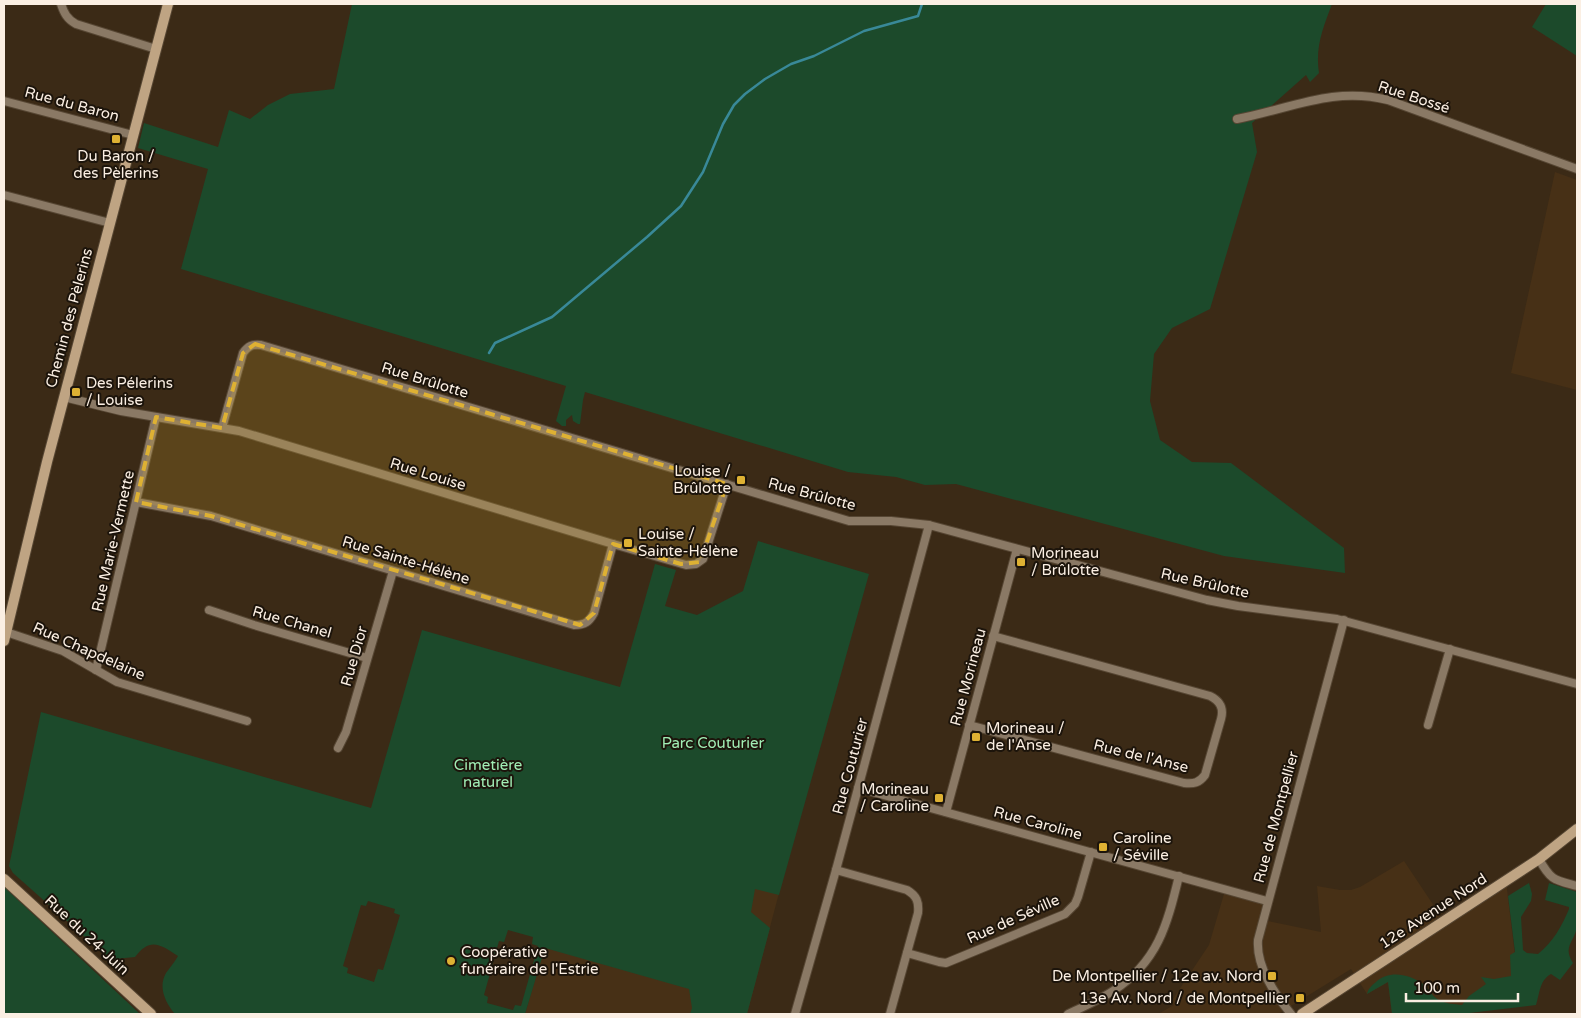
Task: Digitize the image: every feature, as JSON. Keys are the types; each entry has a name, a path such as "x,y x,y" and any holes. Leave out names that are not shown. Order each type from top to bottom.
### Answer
{"street":[{"path":"61,4 70,21 76,24 156,49"},
{"name":"Chemin des Pèlerins","path":"5,633 64,397 168,4"},
{"name":"Rue Bossé","path":"1237,119 1310,100 1336,96 1371,96 1388,100 1577,169"},
{"name":"Rue du Baron","path":"4,101 133,135"},
{"path":"4,195 110,223"},
{"name":"Rue Brûlotte","path":"222,428 243,353 249,346 261,345 849,521 891,521 929,525 1214,602 1344,620 1577,684"},
{"name":"Rue Louise","path":"64,397 121,411 222,428 256,436 681,564 696,564 703,559 727,484"},
{"name":"Rue Marie-Vermette","path":"96,670 156,418"},
{"name":"Rue Sainte-Hélène","path":"136,502 211,516 580,625 590,620 594,613 613,544"},
{"name":"Rue Couturier","path":"795,1014 929,525"},
{"name":"Rue Morineau","path":"946,812 1017,549"},
{"name":"Rue Dior","path":"338,748 346,732 393,571"},
{"name":"Rue Chanel","path":"209,610 367,658"},
{"name":"Rue de Montpellier","path":"1291,1014 1278,998 1258,958 1258,940 1344,620"},
{"name":"Rue Chapdelaine","path":"5,633 54,648 117,682 247,721"},
{"name":"Rue de l'Anse","path":"969,725 1184,783 1194,784 1205,775 1221,719 1221,704 1210,696 993,636"},
{"path":"1428,725 1450,649"},
{"name":"Rue Caroline","path":"858,788 1267,902"},
{"name":"12e Avenue Nord","path":"1302,1014 1539,859 1577,828"},
{"name":"Rue de Séville","path":"907,953 946,963 1065,914 1075,904 1091,852"},
{"path":"1539,859 1548,875 1577,886"},
{"path":"836,870 907,890 913,894 918,904 918,913 890,1014"},
{"path":"1068,1014 1120,986 1145,963 1159,942 1166,926 1179,876"},
{"name":"Rue du 24-Juin","path":"4,879 151,1014"}],"highlighted area":[{"path":"255,344 727,484 700,562 681,564 613,544 594,613 580,625 211,516 136,502 156,417 222,428 243,353"}],"shaded area":[{"path":"1555,172 1577,180 1577,390 1511,373"},
{"path":"581,820 783,878 747,1014 525,1014"},
{"path":"1404,861 1444,921 1506,881 1521,1006 1461,1014 1392,1014 1388,982 1367,994 1351,969 1278,1014 1158,1014 1174,1005 1171,1002 1209,945 1224,894 1271,906 1268,921 1321,932 1317,886 1351,890 1360,887"}],"green space":[{"path":"352,4 1332,4 1319,46 1319,73 1310,82 1306,75 1252,123 1257,152 1210,309 1172,328 1154,354 1150,401 1160,440 1192,462 1231,463 1344,548 1345,573 1224,556 956,484 925,485 896,477 848,472 585,392 580,424 573,421 572,415 566,420 566,426 562,426 556,421 566,386 181,269 208,169 138,148 144,123 218,147 229,110 250,119 268,105 290,94 334,89"},
{"path":"1546,4 1577,4 1577,56 1532,27"},
{"path":"758,541 869,574 779,895 755,889 751,912 770,928 747,1014 690,1014 692,1008 689,989 545,948 525,1014 175,1014 168,1005 163,984 166,973 178,956 166,948 155,945 146,947 135,957 115,959 103,953 13,873 9,866 41,712 371,808 422,630 620,687 655,564 676,570 665,606 697,615 743,591","holes":["368,901 395,909 394,913 400,915 383,970 378,969 374,982 347,973 348,968 343,966 361,905 366,906","508,930 533,937 532,944 538,946 521,1006 515,1005 513,1010 487,1003 488,997 484,995 499,941 504,942"]},
{"path":"1529,883 1532,894 1531,901 1521,917 1523,950 1527,953 1538,954 1553,939 1569,909 1569,907 1545,900 1549,883 1577,892 1578,922 1569,948 1573,963 1560,980 1551,974 1544,980 1536,1005 1461,1014 1392,1014 1388,982 1367,994 1371,986 1381,978 1399,975 1412,978 1425,986 1437,999 1450,1004 1462,1005 1469,996 1486,984 1481,977 1494,979 1511,976 1510,955 1515,952 1508,896"},
{"path":"5,888 140,1014 4,1014"}],"waterway":[{"path":"489,353 495,343 552,317 681,206 703,172 723,124 734,105 745,94 765,79 791,64 814,56 864,31 918,16 922,4"}],"place":[{"name":"Du Baron / des Pèlerins","path":"116,139"},
{"name":"Des Pélerins / Louise","path":"76,392"},
{"name":"Louise / Brûlotte","path":"741,480"},
{"name":"Louise / Sainte-Hélène","path":"628,543"},
{"name":"Morineau / Brûlotte","path":"1021,562"},
{"name":"Morineau / de l'Anse","path":"976,737"},
{"name":"Morineau / Caroline","path":"939,798"},
{"name":"Caroline / Séville","path":"1103,847"},
{"name":"Coopérative funéraire de l'Estrie","path":"451,961"},
{"name":"De Montpellier / 12e av. Nord","path":"1272,976"},
{"name":"13e Av. Nord / de Montpellier","path":"1300,998"}],"park label":[{"name":"Parc Couturier","path":"713,743"},
{"name":"Cimetière naturel","path":"488,774"}]}
